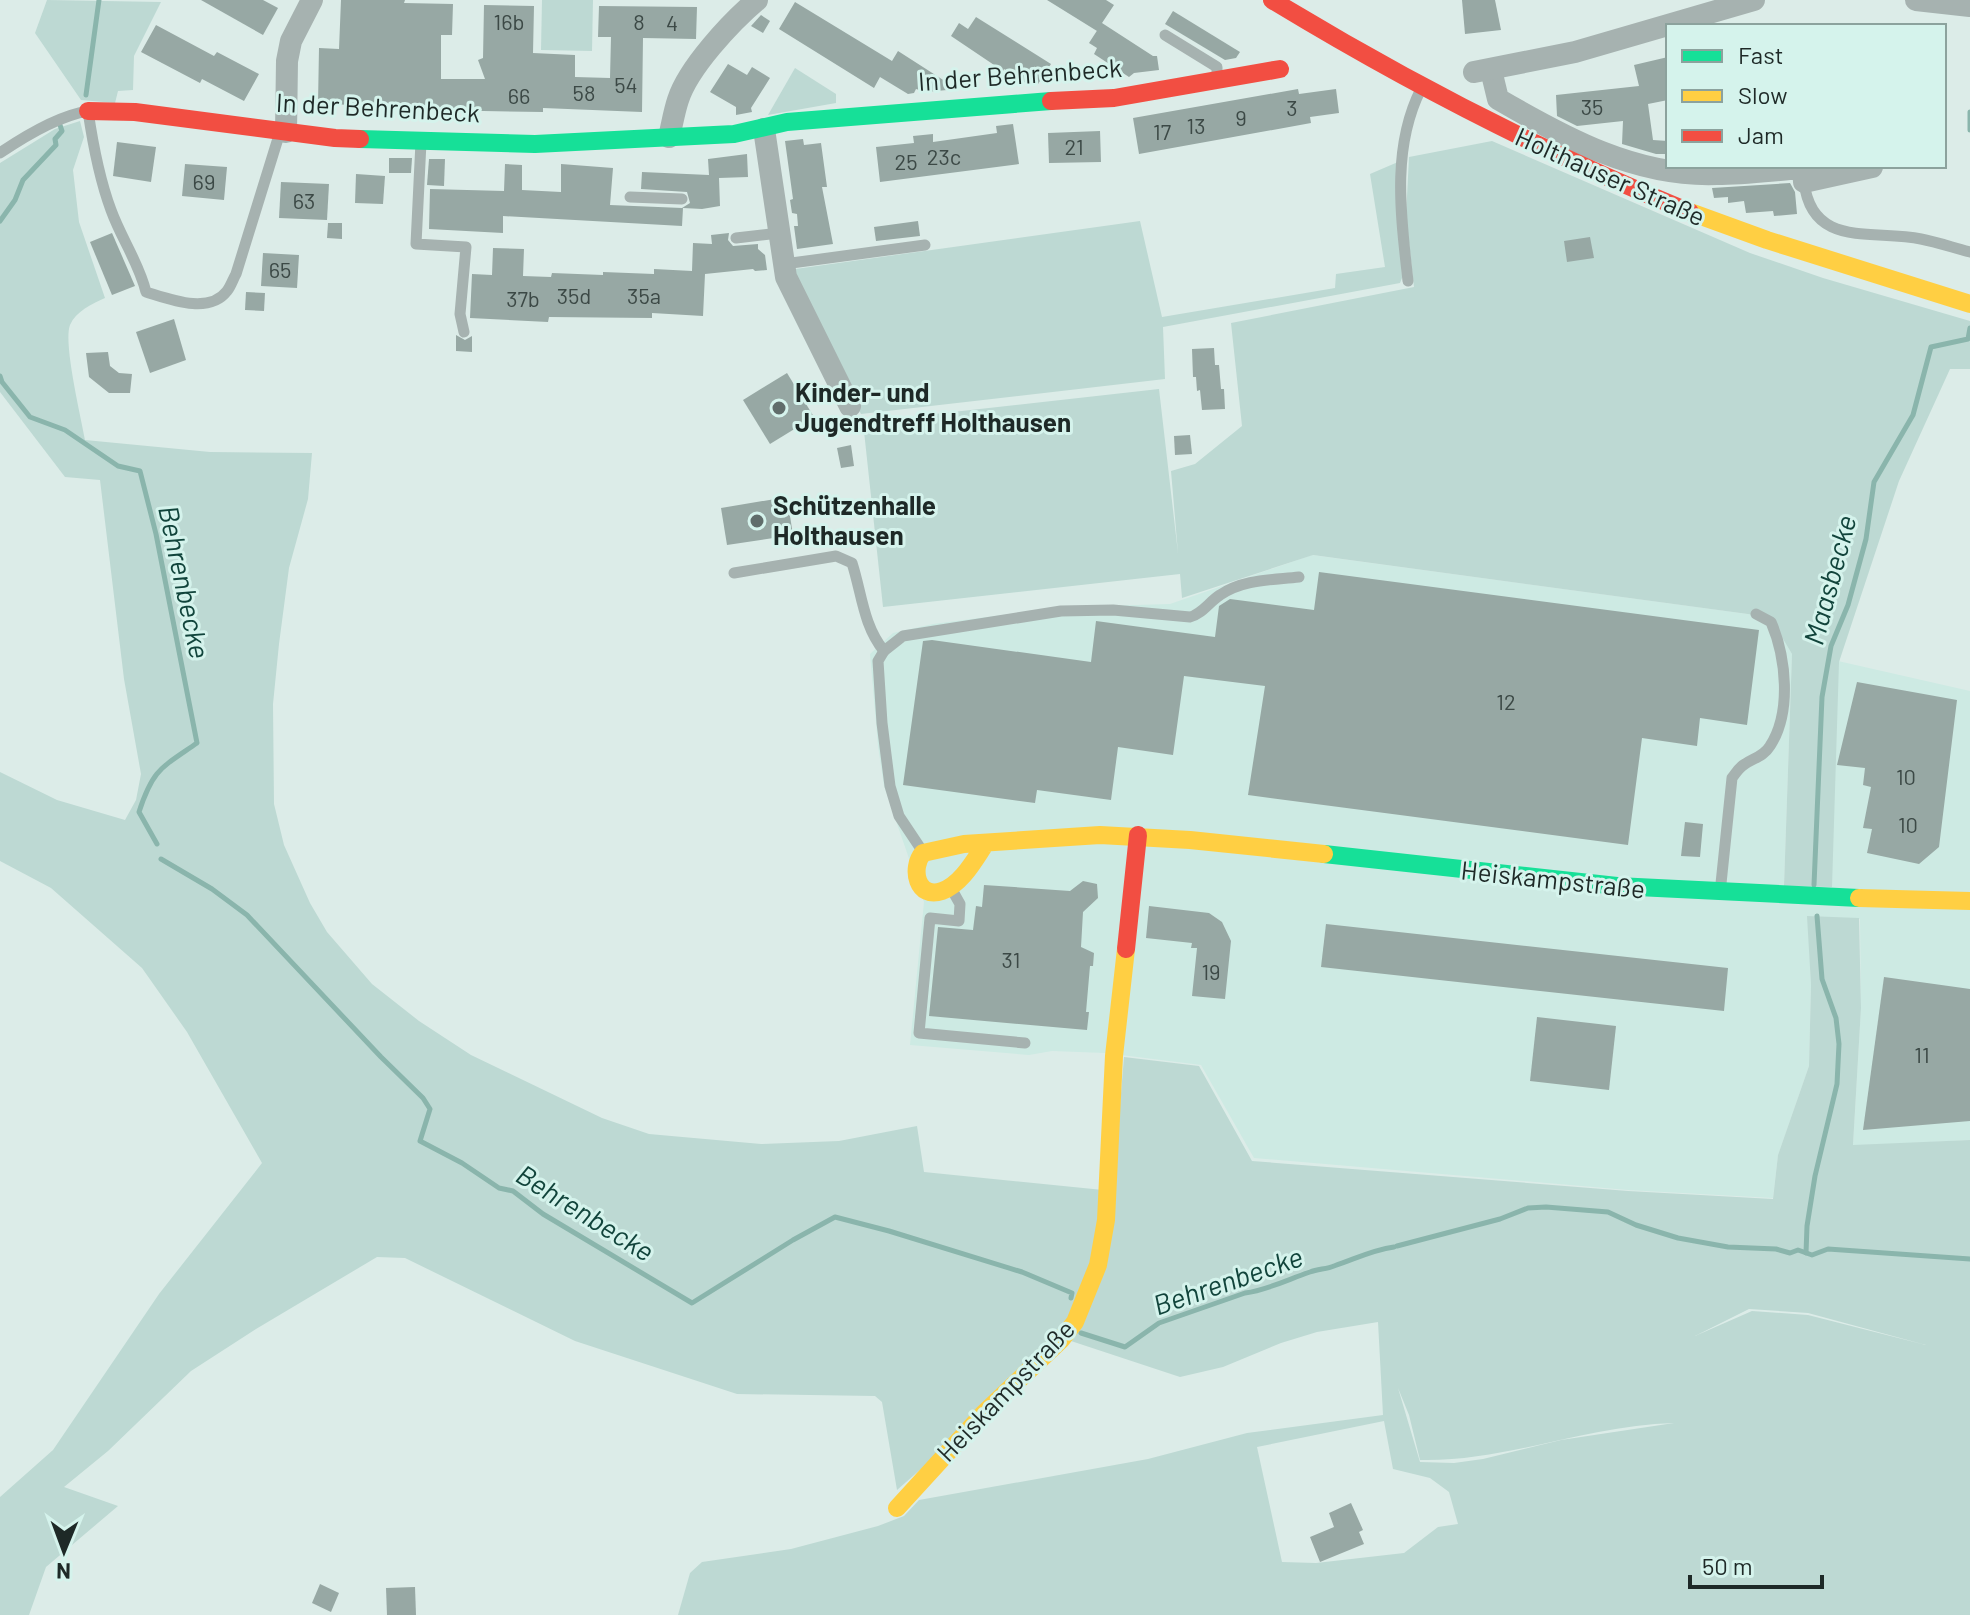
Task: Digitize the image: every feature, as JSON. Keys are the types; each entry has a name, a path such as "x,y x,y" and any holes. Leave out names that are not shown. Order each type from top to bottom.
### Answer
{"street":[{"path":"283,132 291,41 312,0"},
{"name":"Holthauser Straße","path":"1272,0 1360,55 1549,152 1708,221 1970,304"},
{"path":"1671,24 1754,0"},
{"path":"1916,0 1970,6"},
{"path":"669,137 678,97 711,46 745,4"},
{"path":"1666,26 1575,52 1483,71 1498,99 1558,134 1627,163 1714,175 1803,168 1804,182 1867,168"},
{"name":"In der Behrenbeck","path":"88,111 135,112 335,138 535,144 734,134 800,120 1114,98 1280,69"},
{"path":"764,129 786,277 850,406"},
{"name":"Heiskampstraße","path":"897,1508 983,1414 1061,1340 1075,1322 1098,1265 1106,1220 1114,1056 1138,835"},
{"name":"Heiskampstraße","path":"923,853 933,849 1062,836 1138,835 1584,885 1720,894 1970,901"},
{"path":"923,853 916,865 918,882 932,893 941,893 950,888 986,843"}],"lane":[{"path":"1165,35 1217,67 1217,82"},
{"path":"1408,281 1401,215 1401,168 1405,135 1422,89"},
{"path":"88,111 94,155 111,212 142,276 146,292 198,304 212,302 226,294 236,274 283,132"},
{"name":"In der Behrenbeck","path":"0,153 74,114 88,111"},
{"path":"421,142 416,244 466,247 460,314 464,332"},
{"path":"1804,182 1806,197 1816,217 1840,232 1920,238 1970,252"},
{"path":"630,197 682,199"},
{"path":"736,238 779,233"},
{"path":"784,264 925,245"},
{"path":"734,573 836,556 844,558 852,563 864,614 874,639 884,651"},
{"path":"923,853 899,816 890,786 878,661 884,651 903,636 1061,611 1113,610 1190,617 1198,615 1220,594 1240,584 1299,577"},
{"path":"1720,894 1732,778 1742,765 1763,755 1771,745 1783,709 1779,640 1771,622 1756,614"},
{"path":"950,888 960,904 959,921 930,918 919,1033 1025,1043"}],"shaded area":[{"path":"47,0 161,2 134,56 133,90 118,91 115,103 81,100 35,33"},
{"path":"542,0 593,0 592,51 541,50"},
{"path":"795,68 836,94 836,103 768,115"},
{"path":"80,121 84,137 73,170 79,222 105,298 76,316 68,334 85,440 210,452 312,453 308,499 289,568 273,704 274,804 284,845 310,903 327,932 372,984 419,1021 471,1055 602,1118 649,1134 761,1144 839,1141 917,1126 924,1172 1113,1191 1124,1057 1199,1066 1252,1161 1628,1191 1773,1199 1778,1155 1809,1066 1811,985 1807,916 1859,918 1861,1008 1853,1145 1970,1140 1970,1615 678,1615 690,1573 702,1562 791,1549 878,1526 904,1516 919,1500 1148,1459 1247,1433 1383,1415 1378,1322 1317,1332 1223,1367 1180,1377 1068,1340 897,1490 882,1402 875,1396 737,1394 575,1341 405,1258 377,1257 191,1371 108,1451 64,1487 118,1506 46,1567 29,1615 0,1615 0,1497 53,1450 159,1294 262,1163 187,1032 142,968 51,888 0,861 0,772 57,800 125,820 136,800 141,774 124,679 100,480 65,477 0,392 0,163 55,129","holes":["1749,1309 1808,1313 1926,1345 1808,1315 1752,1311 1695,1336","1398,1388 1409,1415 1420,1460 1484,1455 1610,1430 1674,1423 1561,1440 1483,1459 1454,1463 1420,1462","1384,1421 1393,1469 1430,1478 1449,1492 1458,1524 1438,1527 1404,1553 1316,1563 1282,1562 1257,1447"]},
{"path":"1492,141 1750,253 1970,321 1970,369 1950,369 1899,481 1839,662 1832,887 1784,886 1792,654 1770,617 1313,555 1182,598 1180,574 883,607 863,422 1159,389 1178,553 1171,471 1195,464 1242,426 1231,323 1414,287 1406,216 1409,157"},
{"path":"1398,162 1400,283 1163,327 1165,379 861,414 788,270 1140,221 1162,317 1335,288 1336,274 1385,267 1370,174"},
{"path":"1312,555 1770,617 1792,654 1784,885 1838,661 1970,691 1970,1140 1853,1146 1861,1008 1860,919 1808,917 1811,985 1809,1066 1778,1155 1773,1198 1628,1190 1254,1158 1201,1065 1105,1053 1052,1051 1029,1055 910,1045 924,902 884,786 870,654 893,633 933,624 1063,607 1170,604"}],"building":[{"path":"201,0 263,0 278,8 263,35"},
{"path":"341,0 453,4 452,35 441,35 441,79 485,79 478,60 483,58 484,5 534,6 533,53 575,55 575,77 610,78 611,37 598,37 599,6 697,7 696,39 643,38 642,112 543,108 543,112 430,110 318,104 319,48 339,49"},
{"path":"1047,0 1106,0 1114,5 1102,23 1157,56 1159,70 1134,73 1129,77 1094,54 1097,48 1089,43 1097,31"},
{"path":"1462,0 1495,0 1501,30 1465,34"},
{"path":"795,2 892,61 898,51 951,85 947,90 926,92 916,89 908,94 880,77 874,88 779,29"},
{"path":"1173,11 1240,52 1236,58 1225,60 1165,24"},
{"path":"761,15 770,21 763,33 751,26"},
{"path":"976,17 1051,64 1038,84 1029,85 1003,71 951,36 959,23 968,29"},
{"path":"156,25 214,56 217,52 259,74 244,101 202,79 200,83 141,52"},
{"path":"1666,57 1666,100 1648,104 1653,140 1666,141 1666,154 1622,144 1623,121 1577,126 1557,116 1556,95 1639,86 1634,65"},
{"path":"728,64 747,75 752,67 770,78 751,108 752,112 736,115 736,107 710,92"},
{"path":"1298,89 1299,94 1336,89 1339,113 1310,117 1311,123 1139,154 1133,118"},
{"path":"1013,124 1019,164 880,182 876,147 914,143 913,136 933,134 933,142 997,133 996,126"},
{"path":"1100,131 1101,162 1049,163 1048,133"},
{"path":"803,139 804,145 821,143 827,187 822,187 833,244 797,249 794,226 798,226 797,214 792,213 785,141"},
{"path":"117,142 156,147 151,182 113,176"},
{"path":"747,154 748,177 719,178 720,206 683,208 682,226 503,216 503,233 429,229 430,189 504,191 505,164 522,165 522,190 561,192 561,164 613,168 610,205 682,208 690,203 687,192 641,189 642,172 709,175 708,159"},
{"path":"389,158 412,158 411,173 389,173"},
{"path":"429,159 445,159 444,186 427,185"},
{"path":"185,164 227,167 224,200 182,196"},
{"path":"356,174 385,176 383,204 355,203"},
{"path":"281,182 329,184 327,220 279,218"},
{"path":"1790,183 1795,192 1797,214 1774,216 1773,211 1746,213 1744,201 1728,203 1728,197 1714,198 1712,188"},
{"path":"918,221 920,236 876,241 874,227"},
{"path":"328,223 342,223 342,239 327,238"},
{"path":"112,233 135,286 112,295 90,242"},
{"path":"729,233 728,240 733,246 758,244 758,249 765,255 767,270 705,274 703,316 652,313 652,318 549,317 548,322 470,318 472,274 492,275 493,248 524,249 523,276 551,277 552,273 603,275 603,272 654,274 654,269 692,271 693,243 712,244 711,235"},
{"path":"1590,237 1594,258 1567,262 1564,241"},
{"path":"263,253 299,255 297,288 261,286"},
{"path":"246,292 265,293 264,311 245,310"},
{"path":"174,319 186,360 150,373 136,332"},
{"path":"456,335 465,340 472,336 472,352 456,351"},
{"path":"1214,348 1215,365 1219,365 1221,389 1224,389 1225,409 1202,410 1200,390 1197,391 1196,377 1193,377 1192,349"},
{"path":"108,352 110,366 119,373 132,374 130,393 109,393 89,377 86,353"},
{"name":"Kinder- und Jugendtreff Holthausen","path":"787,373 814,417 770,444 743,400"},
{"path":"1190,435 1192,454 1175,455 1174,436"},
{"path":"851,445 854,466 841,468 837,448"},
{"name":"Schützenhalle Holthausen","path":"787,497 793,535 727,545 721,508"},
{"path":"1319,572 1759,630 1747,725 1700,718 1697,746 1642,738 1628,845 1248,795 1265,686 1184,676 1173,755 1118,747 1111,800 1037,790 1035,803 903,785 923,641 1091,662 1096,621 1215,637 1219,606 1230,599 1314,610"},
{"path":"1857,682 1957,700 1939,847 1919,864 1867,853 1872,829 1863,828 1871,787 1863,785 1865,768 1837,765"},
{"path":"1685,822 1703,824 1700,857 1681,856"},
{"path":"1083,881 1097,884 1098,898 1083,912 1081,947 1094,953 1093,966 1090,966 1087,1030 929,1016 938,927 973,930 976,906 982,907 984,885 1070,891"},
{"path":"1149,906 1209,913 1222,922 1231,941 1225,999 1192,996 1197,948 1191,948 1192,943 1146,938"},
{"path":"1326,924 1728,968 1724,1011 1321,967"},
{"path":"1884,977 1970,989 1970,1121 1863,1130"},
{"path":"1537,1017 1616,1026 1609,1090 1530,1081"},
{"path":"1351,1503 1363,1530 1359,1532 1364,1544 1320,1562 1310,1537 1334,1527 1329,1513"},
{"path":"320,1584 339,1593 331,1612 312,1603"},
{"path":"415,1587 416,1615 387,1615 386,1588"}],"waterway":[{"name":"Behrenbecke","path":"86,95 99,0"},
{"name":"Maasbecke","path":"1970,112 1970,130"},
{"name":"Behrenbecke","path":"0,221 15,200 23,180 56,145 55,139 62,131 60,125"},
{"name":"Maasbecke","path":"1814,885 1822,697 1831,646 1848,605 1866,539 1874,482 1913,415 1931,347 1968,339 1970,328"},
{"name":"Behrenbecke","path":"0,376 30,417 65,430 118,466 140,471 156,534 197,743 160,771 144,798 139,812 157,844"},
{"name":"Behrenbecke","path":"161,859 212,889 247,915 423,1098 430,1109 420,1141 462,1163 499,1188 513,1191 543,1214 692,1303 835,1217 1022,1272 1072,1293 1071,1298"},
{"name":"Maasbecke","path":"1806,1253 1815,1176 1837,1084 1839,1044 1836,1018 1822,979 1817,916"},
{"name":"Behrenbecke","path":"1397,1246 1500,1219 1528,1208 1546,1207 1608,1212 1636,1225 1678,1238 1728,1247 1776,1249 1790,1253 1798,1250 1812,1255 1828,1249 1970,1259"},
{"name":"Behrenbecke","path":"1081,1333 1125,1347 1159,1323 1394,1247"}],"traffic: fast":[{"path":"360,139 535,144 734,134 787,122 1051,101"},
{"path":"1324,854 1617,886 1859,898"}],"traffic: slow":[{"path":"1690,212 1767,240 1970,304"},
{"path":"986,843 967,870 949,888 933,893 918,881 917,867 923,853 964,844 1100,835 1190,840 1324,854"},
{"path":"1859,898 1970,901"},
{"path":"897,1508 983,1414 1061,1340 1075,1322 1098,1265 1106,1220 1114,1056 1126,949"}],"traffic: jam":[{"path":"1272,0 1477,115 1582,166 1690,212"},
{"path":"1051,101 1114,98 1280,69"},
{"path":"88,111 135,112 360,139"},
{"path":"1126,949 1138,835"}],"place":[{"name":"Kinder- und Jugendtreff Holthausen","path":"779,408"},
{"name":"Schützenhalle Holthausen","path":"757,521"}]}
